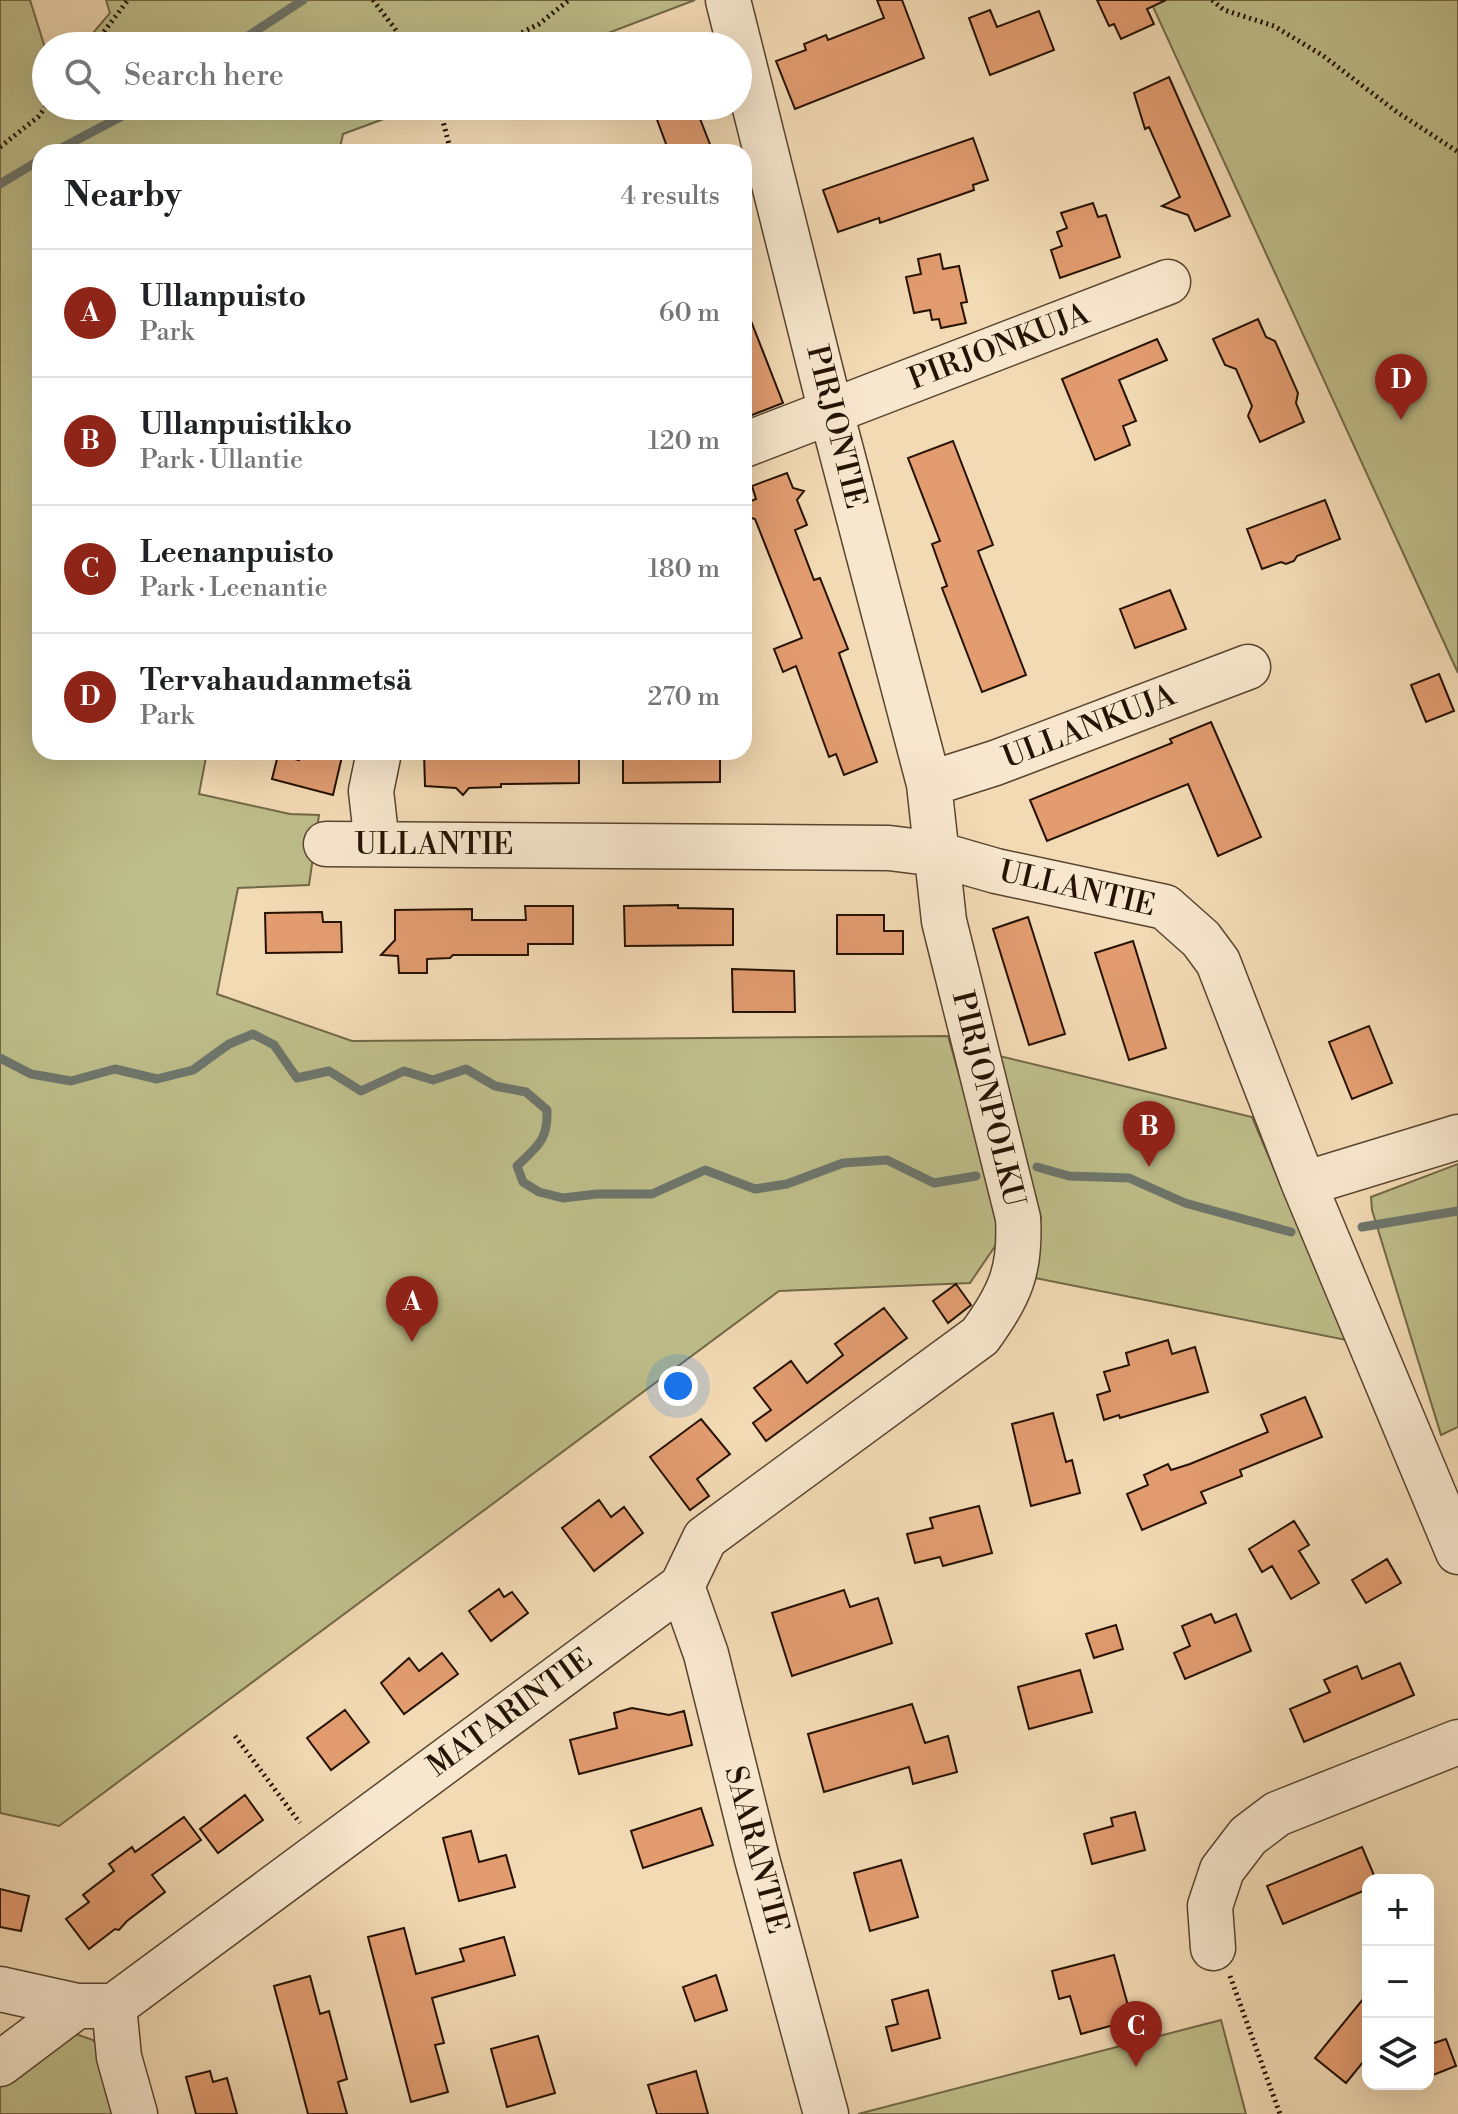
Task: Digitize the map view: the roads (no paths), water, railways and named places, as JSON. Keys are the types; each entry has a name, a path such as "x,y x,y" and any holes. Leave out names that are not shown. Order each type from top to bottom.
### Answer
{"street":[{"name":"PIRJONTIE","path":"728,0 736,32"},
{"name":"PIRJONTIE","path":"752,96 929,784 937,854"},
{"name":"PIRJONKUJA","path":"752,442 1168,282"},
{"name":"ULLANKUJA","path":"929,784 995,763 1248,667"},
{"path":"377,760 371,791 377,844"},
{"name":"ULLANTIE","path":"326,844 889,848 937,854 996,871 1165,907 1201,939 1218,962 1304,1184 1458,1552"},
{"name":"PIRJONPOLKU","path":"937,854 944,921 1018,1218 1020,1249 1012,1280 1002,1306 980,1336"},
{"path":"1304,1184 1458,1137"},
{"name":"MATARINTIE","path":"0,2064 95,2006 322,1853 682,1586 705,1538 980,1336"},
{"name":"SAARANTIE","path":"682,1586 706,1654 826,2114"},
{"path":"1213,1948 1210,1906 1222,1870 1248,1836 1277,1814 1458,1742"},
{"path":"0,1989 95,2006 119,2057 135,2114"}],"waterway":[{"path":"254,32 303,0"},
{"path":"69,144 115,120"},
{"path":"0,184 32,165"},
{"path":"0,1058 31,1074 71,1081 115,1069 157,1079 193,1070 229,1044 253,1034 274,1045 297,1078 329,1071 361,1091 404,1071 433,1080 466,1069 495,1086 526,1092 547,1110 546,1129 540,1142 517,1166 523,1182 539,1192 563,1198 597,1194 652,1194 705,1170 755,1189 787,1184 843,1163 887,1160 934,1183 976,1176"},
{"path":"1037,1167 1069,1176 1129,1178 1185,1203 1291,1232"},
{"path":"1362,1227 1458,1211"}],"place":[{"name":"Tervahaudanmetsä","path":"1401,420"},
{"name":"Ullanpuistikko","path":"1149,1167"},
{"name":"Ullanpuisto","path":"412,1342"},
{"name":"Leenanpuisto","path":"1136,2067"}]}
